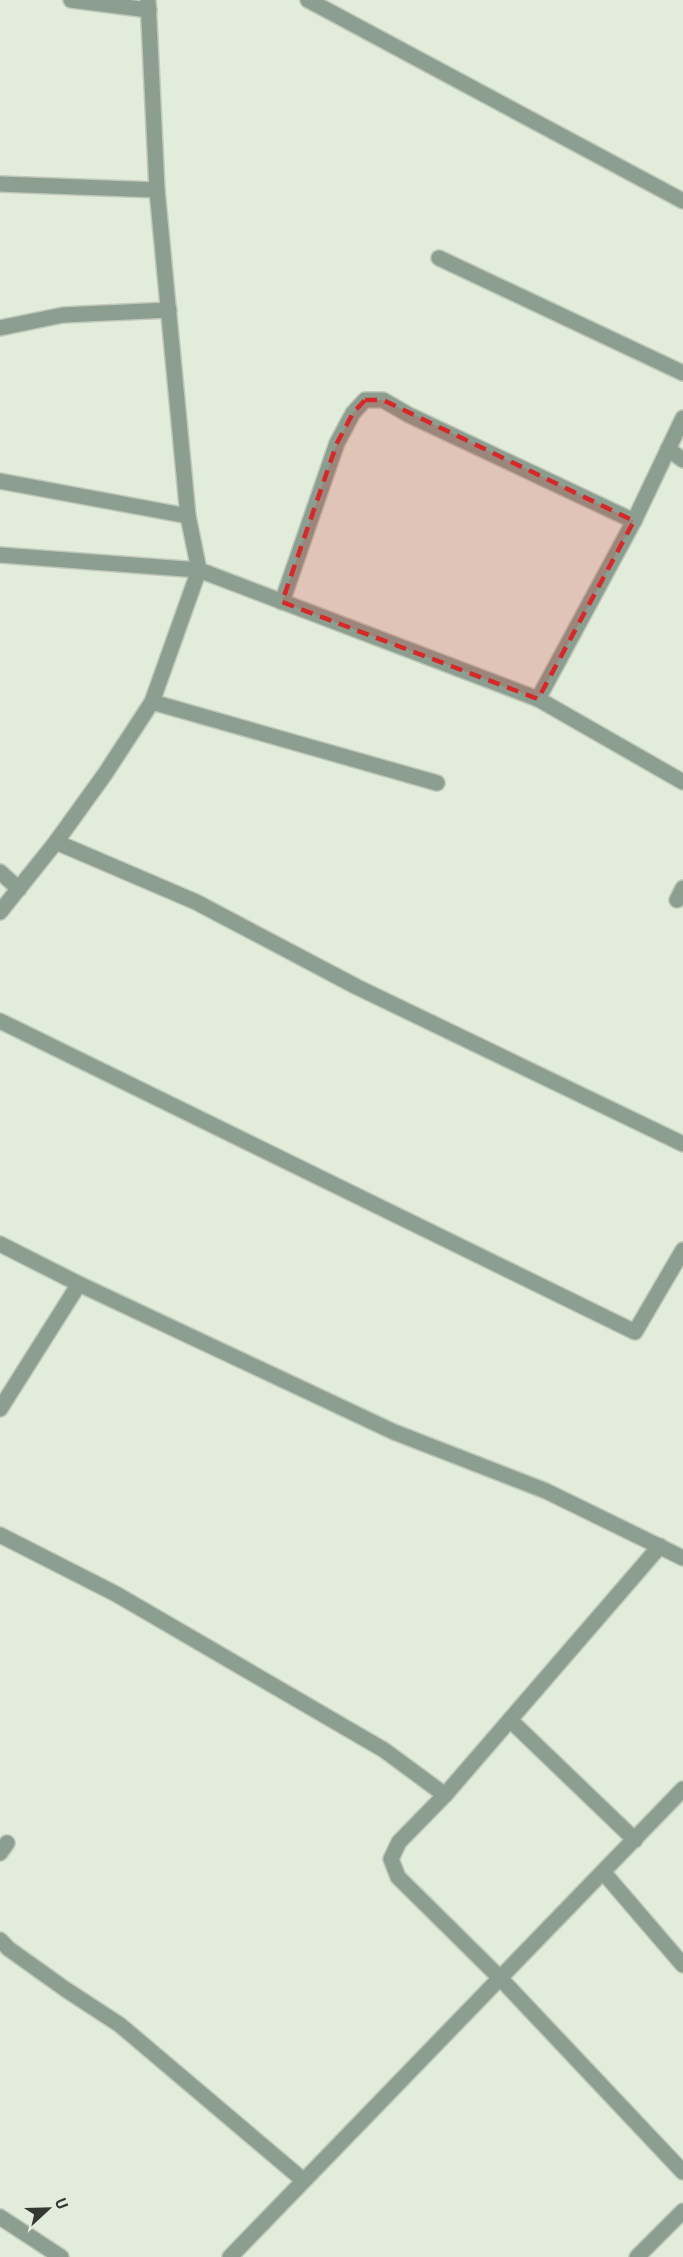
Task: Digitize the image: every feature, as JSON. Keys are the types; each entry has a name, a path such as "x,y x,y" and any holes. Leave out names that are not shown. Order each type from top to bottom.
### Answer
{"street":[{"path":"0,912 56,842 105,774 152,702 199,570 188,516 157,190 149,5 70,0"},
{"path":"308,0 683,201"},
{"path":"0,184 157,190"},
{"path":"439,258 683,373"},
{"path":"0,328 63,315 169,310"},
{"path":"282,602 338,443 353,413 365,400 383,400 409,415 634,521"},
{"path":"538,699 634,521 683,418"},
{"path":"668,448 683,460"},
{"path":"0,481 188,516"},
{"path":"0,555 199,570 538,699 683,782"},
{"path":"152,702 437,783"},
{"path":"56,842 196,902 357,987 683,1144"},
{"path":"0,872 19,889"},
{"path":"0,1021 635,1332 683,1250"},
{"path":"0,1244 79,1284 394,1432 546,1491 683,1558"},
{"path":"0,1409 79,1284"},
{"path":"0,1534 116,1594 374,1744 445,1795"},
{"path":"660,1546 445,1795 399,1842 391,1859 398,1876 499,1977 683,2172"},
{"path":"510,1720 635,1840"},
{"path":"230,2257 683,1789"},
{"path":"604,1873 683,1965"},
{"path":"0,1940 65,1989 120,2025 303,2180"},
{"path":"637,2257 683,2211"},
{"path":"0,2217 61,2257"}],"highlighted area":[{"path":"365,400 383,400 634,521 538,699 282,602 337,443 353,413"}]}
